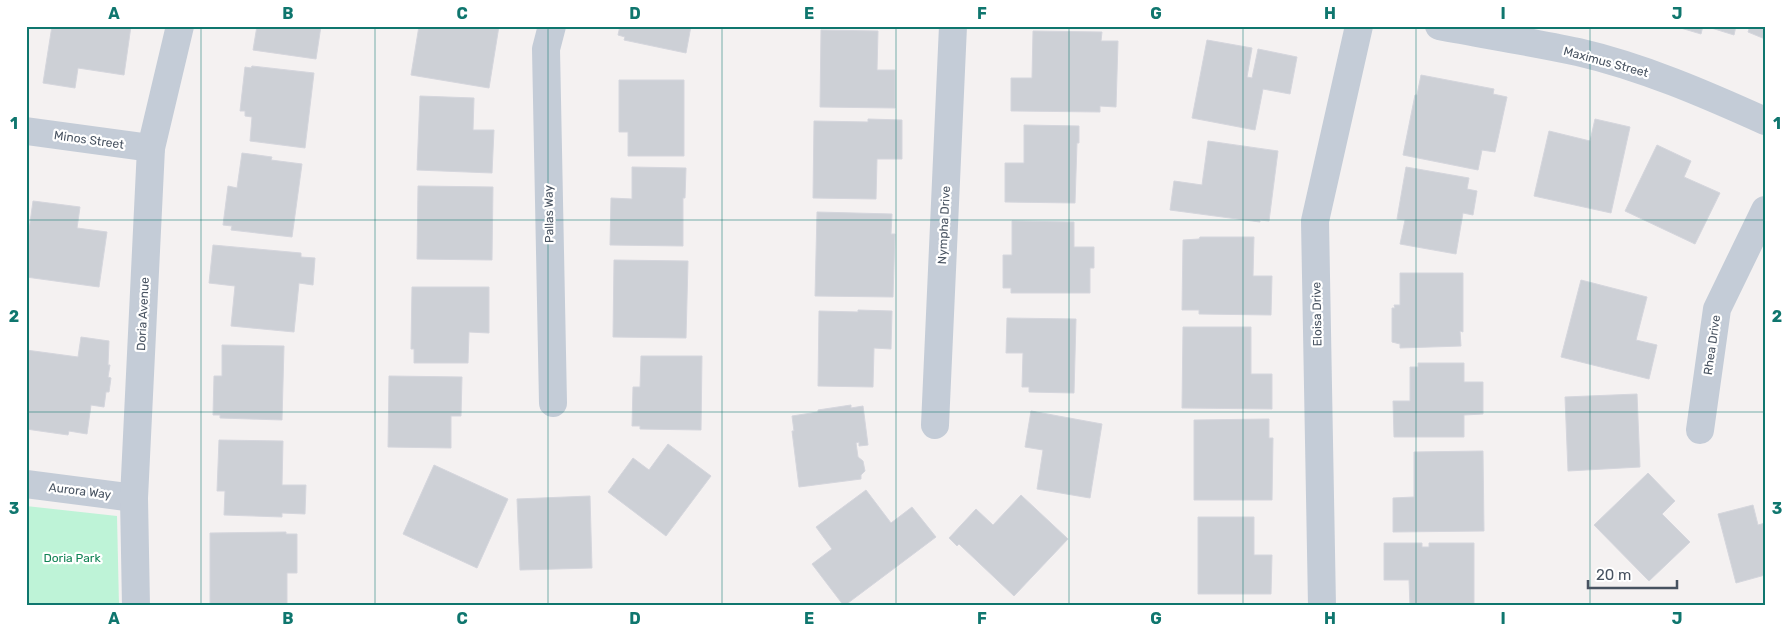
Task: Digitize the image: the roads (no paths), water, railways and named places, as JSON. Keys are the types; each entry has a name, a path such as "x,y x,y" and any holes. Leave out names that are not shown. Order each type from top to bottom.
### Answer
{"street":[{"name":"Doria Avenue","path":"136,606 134,498 151,148 180,26"},
{"name":"Pallas Way","path":"552,26 546,49 553,403"},
{"name":"Nympha Drive","path":"935,424 953,26"},
{"name":"Eloisa Drive","path":"1322,606 1315,221 1358,26"},
{"name":"Maximus Street","path":"1439,26 1580,52 1645,72 1708,95 1765,121"},
{"name":"Minos Street","path":"26,131 151,148"},
{"name":"Rhea Drive","path":"1700,430 1717,309 1765,210"},
{"name":"Aurora Way","path":"26,484 134,498"}],"park label":[{"name":"Doria Park","path":"72,558"}]}
